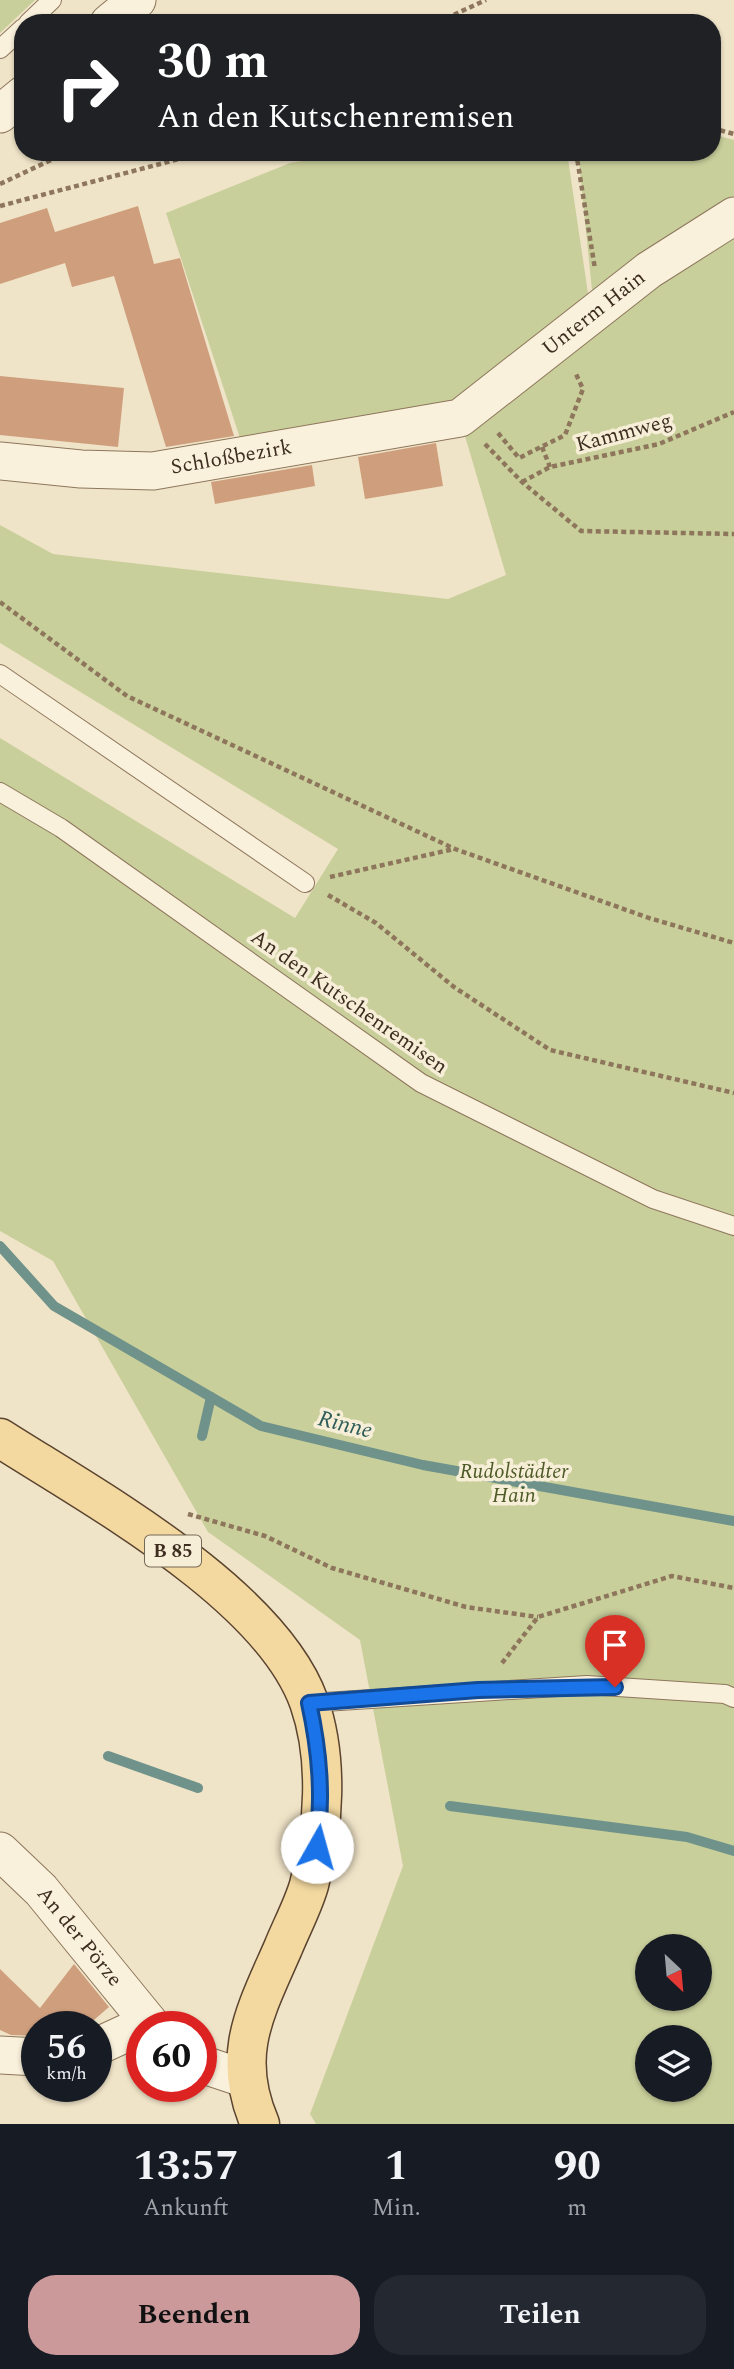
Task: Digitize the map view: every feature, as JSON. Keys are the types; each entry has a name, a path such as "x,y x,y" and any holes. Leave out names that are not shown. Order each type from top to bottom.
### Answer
{"main road":[{"name":"B 85","path":"0,1438 134,1523 230,1596 265,1633 296,1675 309,1703 319,1750 322,1805 309,1888 251,2022 246,2079 260,2124"}],"street":[{"path":"120,14 137,0"},
{"path":"0,114 14,102"},
{"name":"Unterm Hain","path":"460,418 600,306 649,270 734,216"},
{"name":"Schloßbezirk","path":"0,461 81,470 153,471 460,418"},
{"name":"An der Pörze","path":"0,1851 41,1890 139,2011"},
{"path":"0,2055 21,2056"},
{"path":"217,2069 246,2079"}],"lane":[{"path":"37,14 52,0"},
{"path":"0,49 14,36"},
{"path":"0,674 305,883"},
{"name":"An den Kutschenremisen","path":"0,792 61,828 421,1083 653,1199 734,1226"},
{"path":"309,1703 587,1685 725,1694 734,1698"}],"path":[{"path":"455,14 486,0"},
{"path":"0,184 49,161"},
{"path":"0,206 171,161"},
{"path":"577,161 600,306"},
{"path":"460,418 486,418 519,458 565,435 583,390 560,339"},
{"name":"Kammweg","path":"522,482 550,467 659,444 734,412"},
{"path":"460,418 522,482 580,531 734,534"},
{"path":"542,447 550,467"},
{"path":"0,602 127,696 455,849 649,918 734,943"},
{"path":"305,883 455,849"},
{"path":"305,883 376,923 454,987 550,1050 734,1093"},
{"path":"134,1523 165,1507 265,1536 332,1568 466,1606 538,1617 672,1576 734,1588"},
{"path":"478,1690 538,1617"}],"green space":[{"path":"0,0 35,0 20,14 14,14 14,20 0,33"},
{"name":"Rudolstädter Hain","path":"721,136 734,140 734,2124 316,2124 310,2114 403,1866 360,1640 208,1532 53,1261 0,1231 0,738 295,918 338,849 0,643 0,525 53,554 448,599 506,575 462,426 595,320 579,161 721,161"},
{"path":"568,161 589,300 464,405 241,441 166,213 290,163"}],"building":[{"path":"138,206 154,264 180,258 234,436 166,447 114,276 72,287 65,263 0,284 0,223 47,208 55,232"},
{"path":"0,376 124,388 118,447 0,435"},
{"path":"436,443 443,486 365,499 358,457"},
{"path":"312,465 315,486 215,504 211,482"},
{"path":"74,1964 109,2007 104,2011 21,2011 21,2035 11,2035 0,2030 0,1969 40,2008"}],"waterway":[{"name":"Rinne","path":"0,1246 54,1306 261,1426 423,1465 734,1521"},
{"path":"202,1436 211,1397"},
{"name":"Rinne","path":"108,1756 198,1788"},
{"name":"Rinne","path":"450,1806 687,1837 734,1851"}],"route":[{"path":"317,1847 322,1805 319,1750 309,1703 478,1690 587,1685 615,1687"}]}
